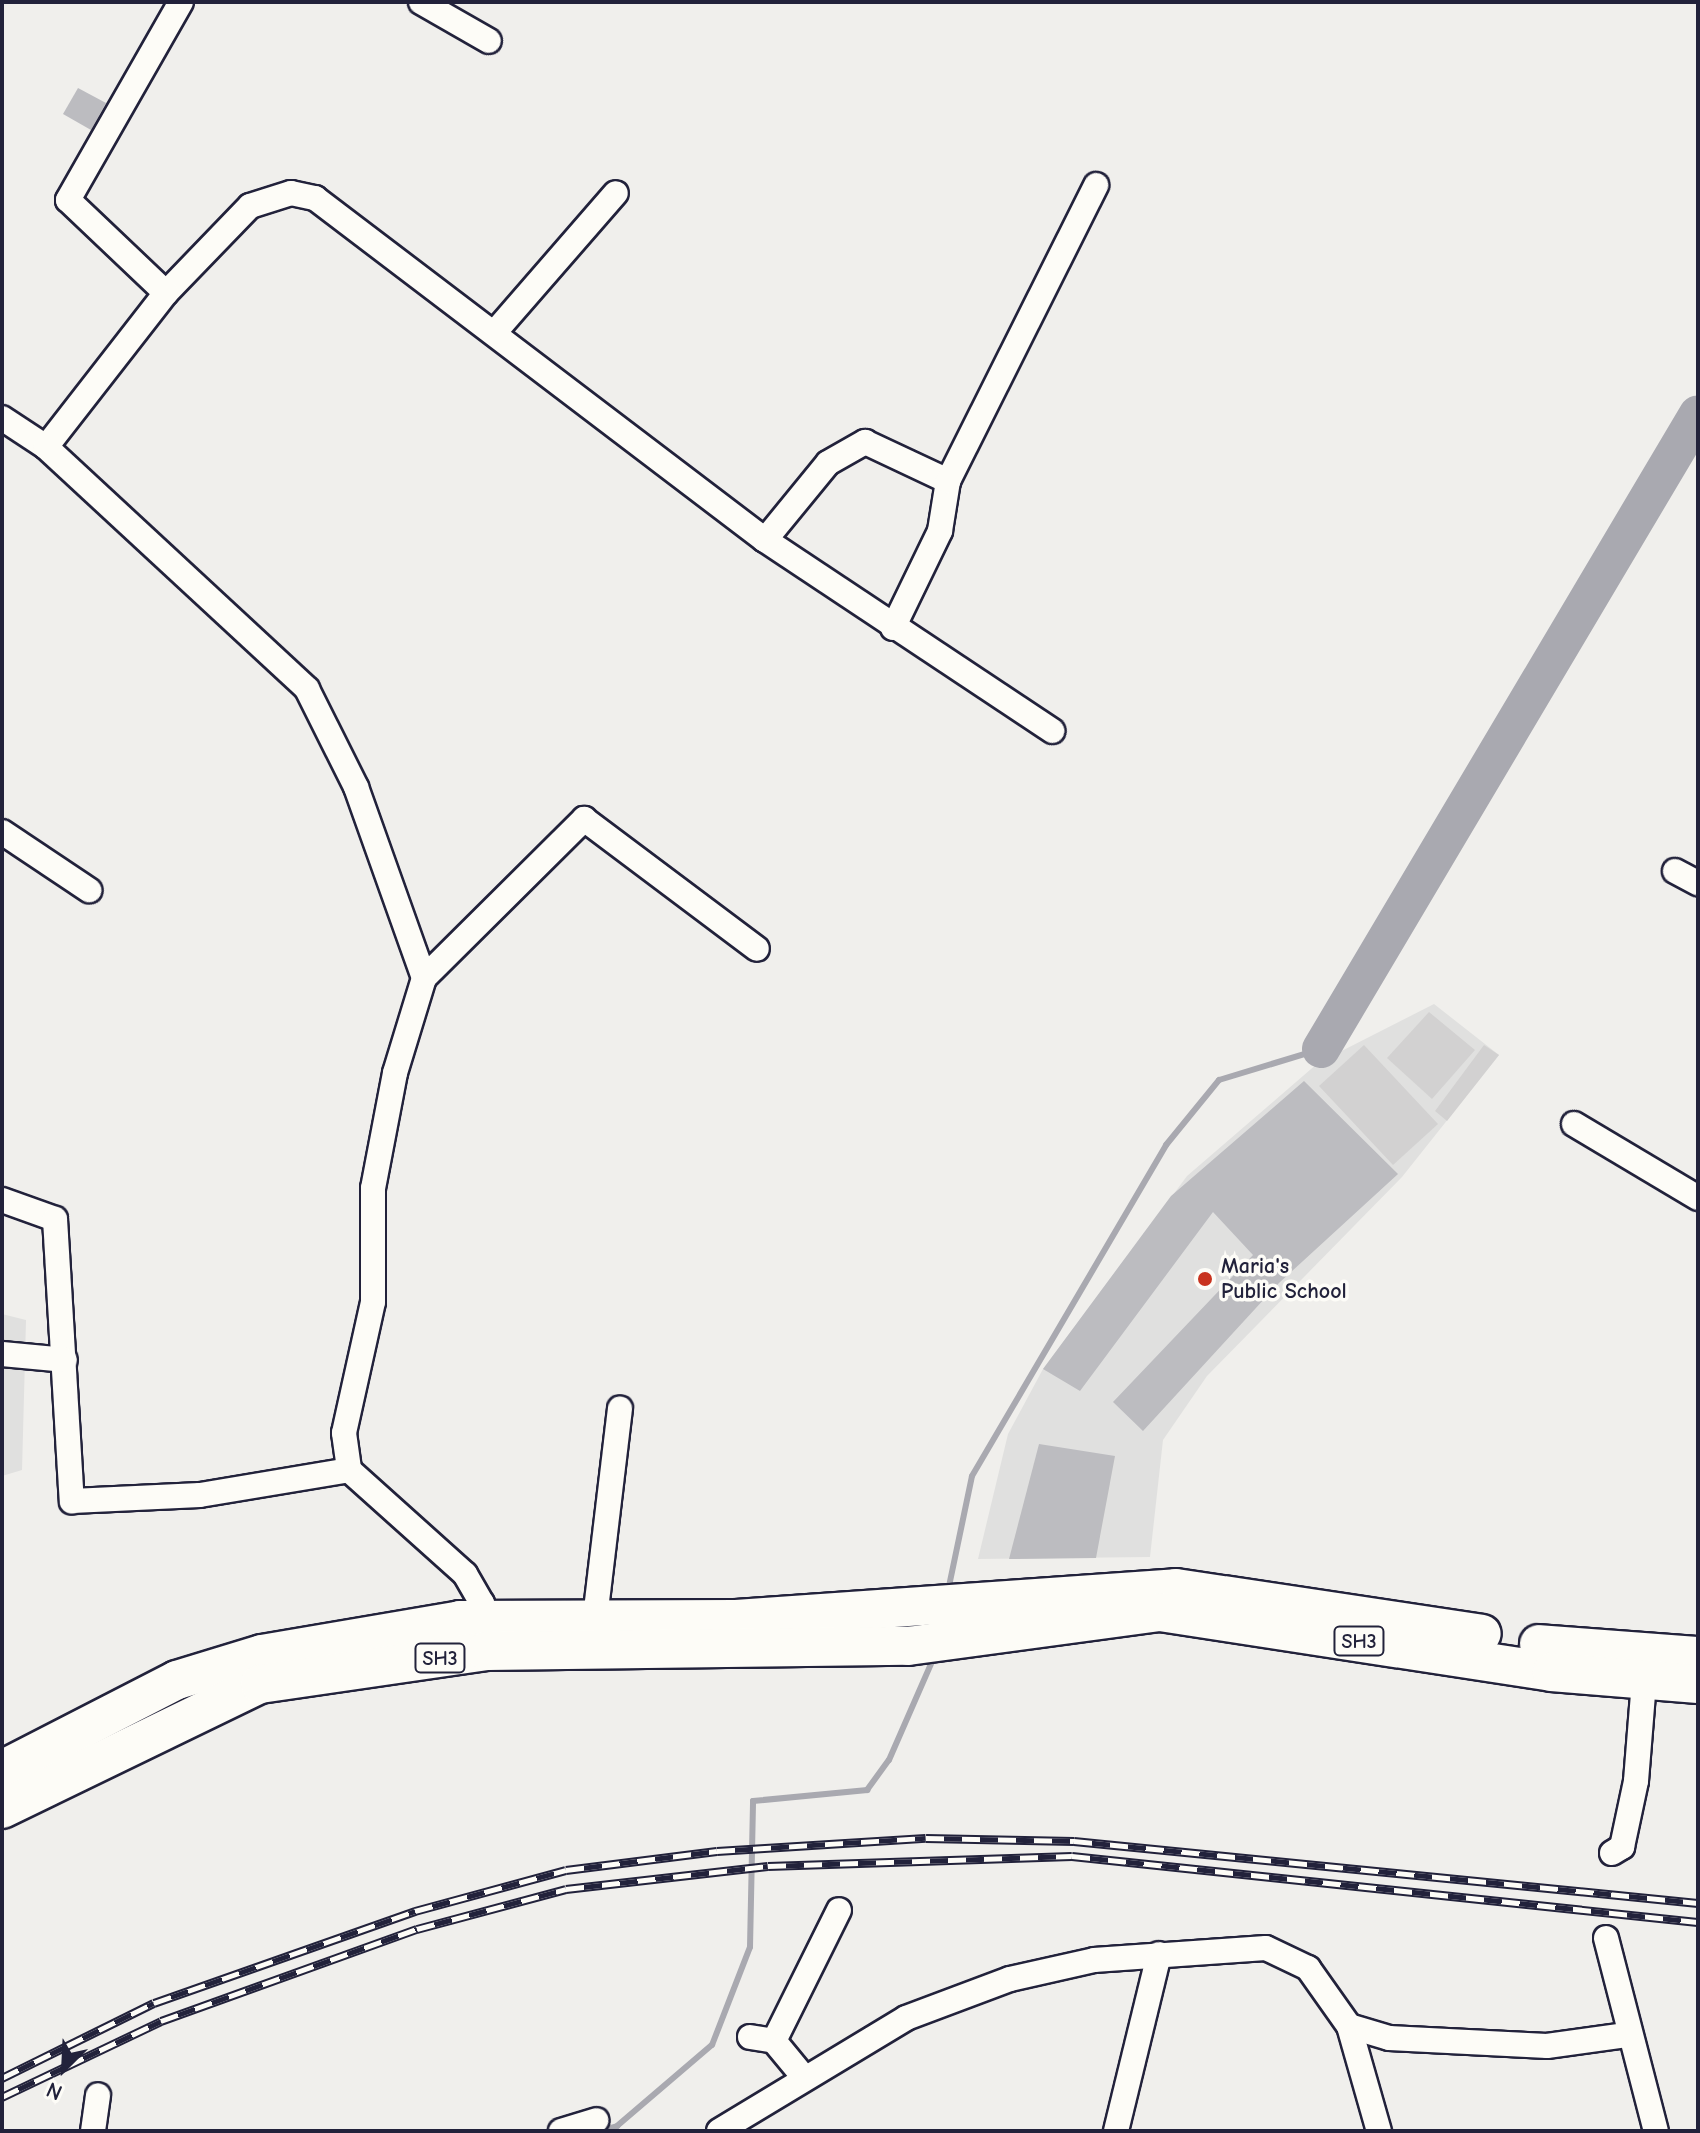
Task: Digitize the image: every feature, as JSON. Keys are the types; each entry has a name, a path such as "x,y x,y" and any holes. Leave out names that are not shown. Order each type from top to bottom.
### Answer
{"main road":[{"name":"SH3","path":"2,1809 260,1684 486,1635 908,1646 1022,1614 1176,1588 1554,1647 1698,1656"},
{"name":"SH3","path":"2,1770 177,1680 248,1658 486,1635 595,1618 901,1609 1022,1614 1182,1613 1644,1681 1698,1684"}],"street":[{"path":"166,293 68,200 181,2"},
{"path":"421,2 489,41"},
{"path":"893,628 940,531 948,481 1096,185"},
{"path":"46,447 166,293 250,206 291,193 315,198 356,225 765,540 1052,731"},
{"path":"495,332 616,193"},
{"path":"2,418 46,447 307,689 356,787 424,978"},
{"path":"765,540 828,463 865,442 948,481"},
{"path":"486,1635 465,1574 349,1470 344,1433 373,1302 373,1188 395,1073 424,978 584,819 757,949"},
{"path":"2,832 89,890"},
{"path":"1675,871 1698,883"},
{"path":"1574,1124 1698,1198"},
{"path":"2,1200 55,1219 72,1501 200,1495 349,1470"},
{"path":"2,1354 65,1360"},
{"path":"595,1618 620,1408"},
{"path":"1612,1853 1622,1847 1636,1781 1644,1681"},
{"path":"802,2075 762,2039 839,1910"},
{"path":"1606,1938 1621,1975 1626,2035 1656,2131"},
{"path":"719,2131 802,2075 906,2018 1010,1979 1159,1954 1266,1948 1308,1968 1349,2026 1379,2131"},
{"path":"1116,2131 1159,1954"},
{"path":"1349,2026 1471,2045 1547,2046 1626,2035"},
{"path":"93,2131 98,2095"},
{"path":"561,2131 596,2120"}],"shaded area":[{"name":"Maria's Public School","path":"1434,1004 1499,1055 1402,1177 1207,1376 1163,1440 1150,1557 978,1559 1008,1434 1043,1369 1187,1176 1318,1063"},
{"path":"1429,1012 1475,1050 1432,1099 1387,1058"},
{"path":"1364,1045 1438,1124 1393,1165 1319,1086"},
{"path":"1484,1045 1499,1055 1447,1121 1435,1111"},
{"path":"2,1314 26,1320 22,1470 2,1476"}],"building":[{"path":"78,88 106,103 91,130 63,114"},
{"path":"1304,1081 1398,1174 1279,1283 1143,1431 1113,1402 1253,1255 1213,1212 1080,1391 1043,1369 1171,1196"},
{"path":"1039,1444 1115,1456 1096,1558 1009,1559"}],"waterway":[{"path":"1321,1049 1698,414"},
{"path":"948,1591 972,1476 1166,1145 1219,1080 1321,1049"},
{"path":"600,2131 617,2126 712,2045 750,1947 753,1801 867,1790 889,1760 934,1657"}],"railway":[{"path":"2,2078 154,2003 415,1911 566,1870 717,1851 926,1838 1074,1841 1698,1903"},
{"path":"2,2097 161,2021 417,1929 566,1889 768,1866 1072,1856 1698,1922"}],"place":[{"name":"Maria's Public School","path":"1205,1279"}]}
